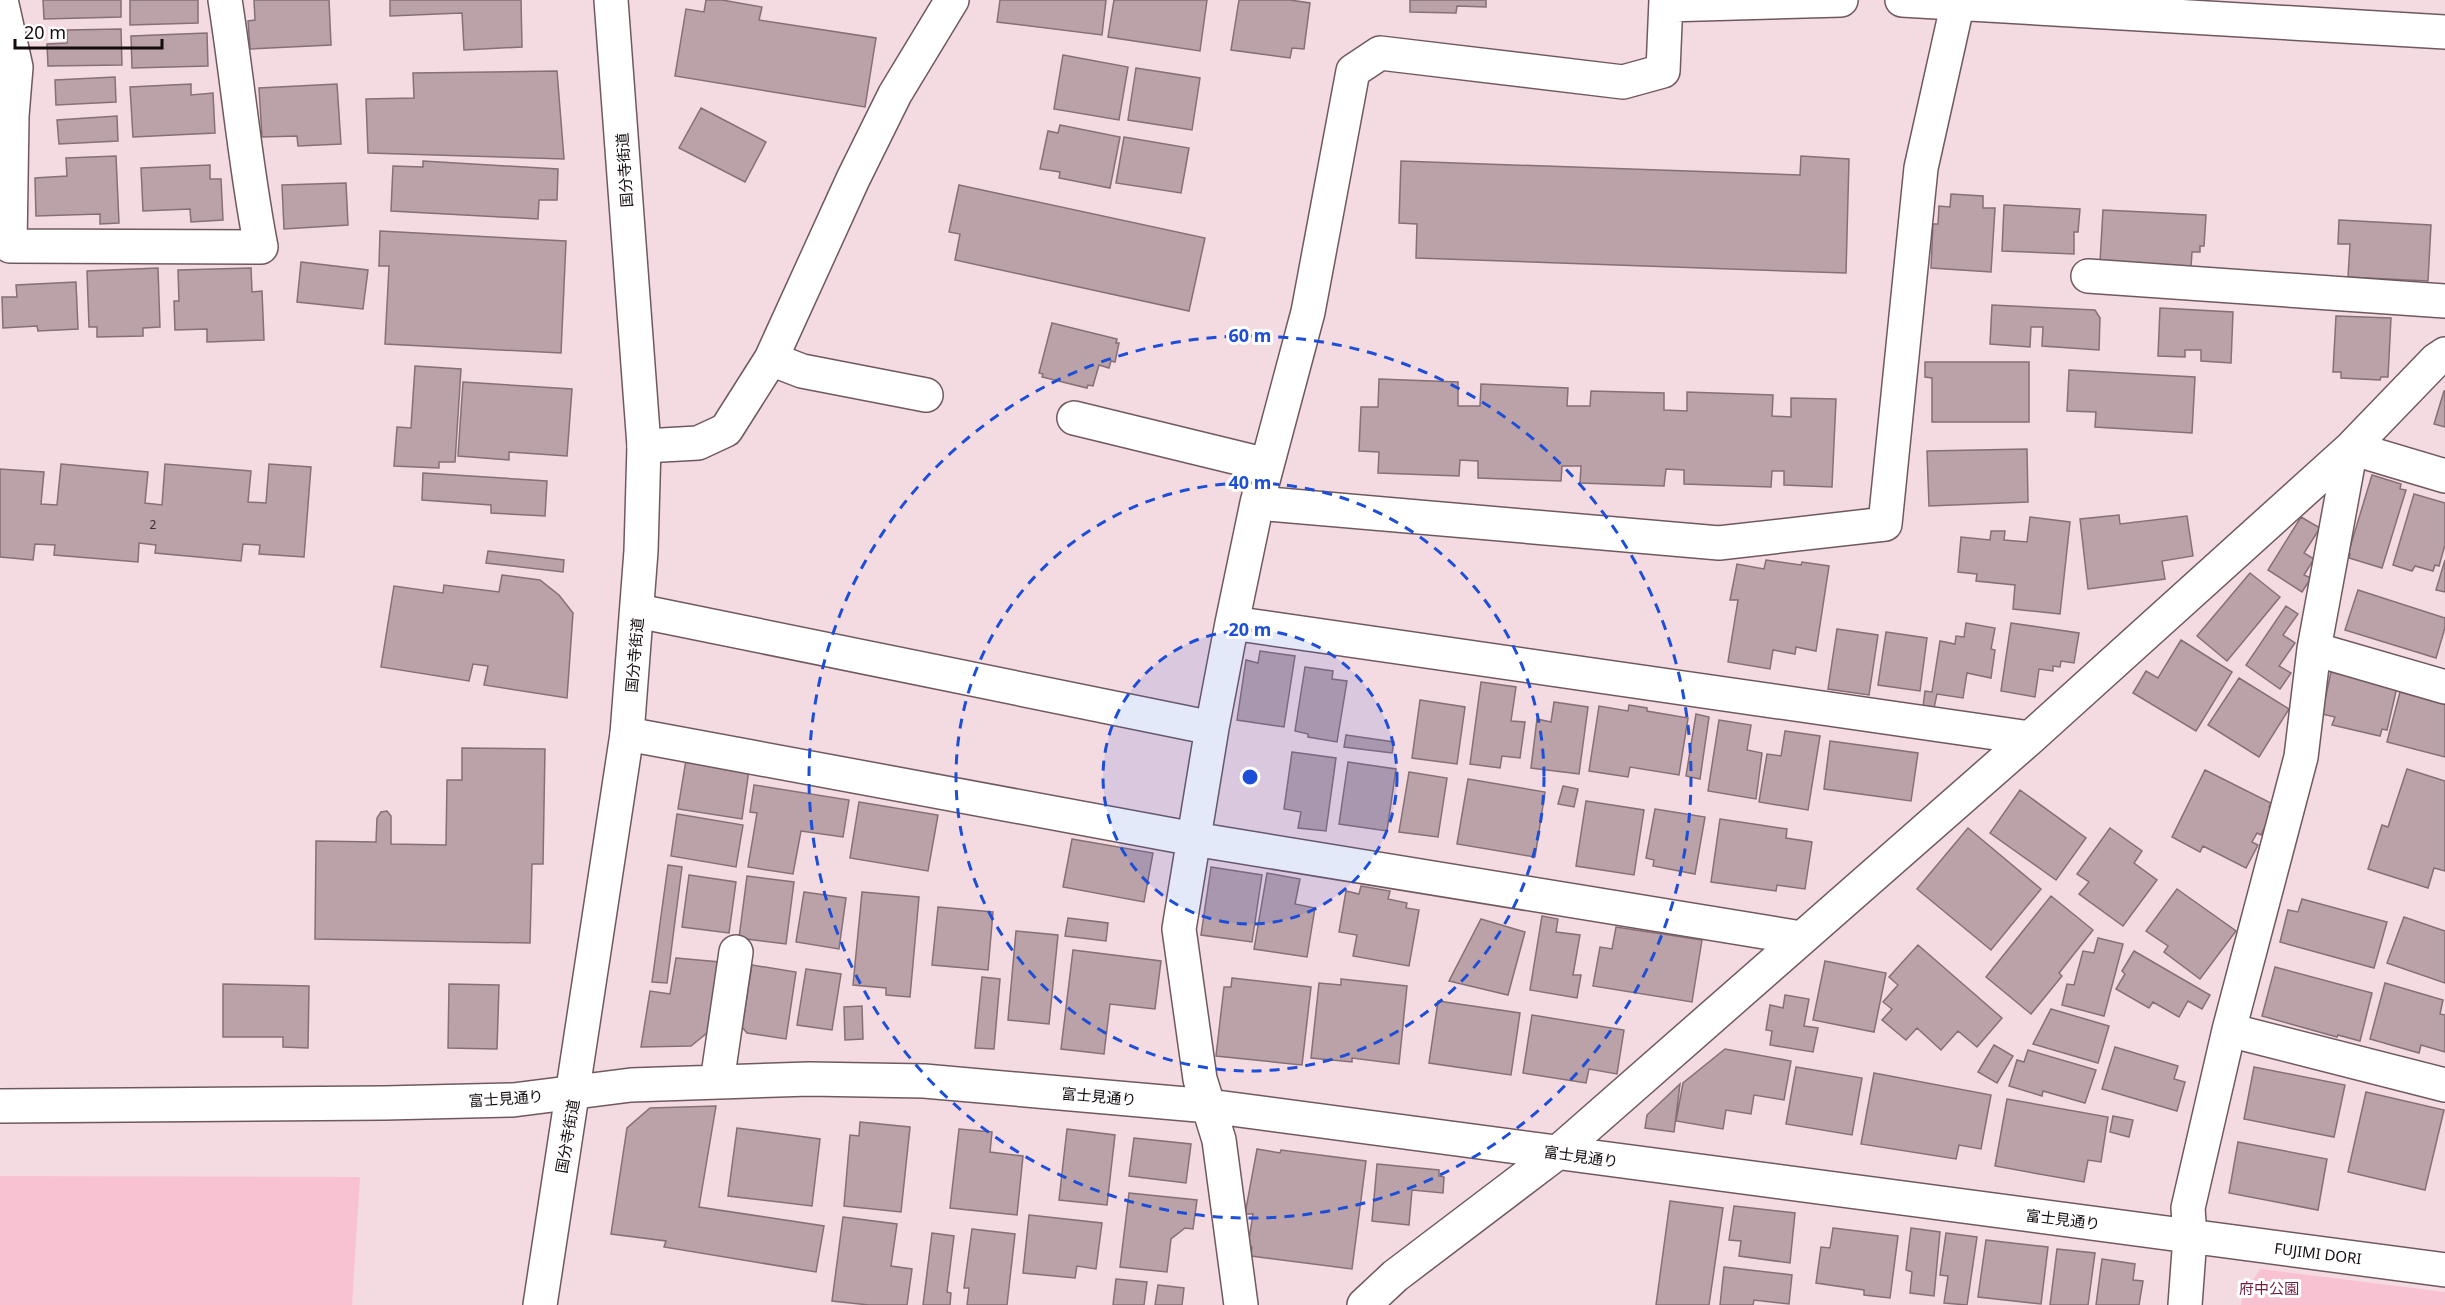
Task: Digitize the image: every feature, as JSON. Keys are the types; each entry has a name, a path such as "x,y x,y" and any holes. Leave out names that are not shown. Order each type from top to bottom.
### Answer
{"street":[{"path":"1,0 16,67 12,116 10,246 261,247 248,181 236,67 225,0"},
{"name":"国分寺街道","path":"540,1305 627,734 638,611 644,446 611,0"},
{"path":"644,446 698,443 726,430 771,359 853,179 895,94 952,0"},
{"path":"1241,1305 1219,1140 1200,1079 1179,928 1232,623 1257,503 1308,312 1353,71 1380,53 1623,82 1663,71 1666,3 1841,0"},
{"path":"1902,0 2445,32"},
{"path":"1257,503 1719,543 1885,524 1921,168 1958,2"},
{"path":"2088,276 2445,302"},
{"path":"1364,1305 1395,1276 1557,1153 2030,738 2351,448 2442,348"},
{"path":"771,359 802,371 926,395"},
{"path":"1074,418 1267,465"},
{"path":"2351,448 2445,476"},
{"path":"2185,1305 2190,1237 2188,1208 2229,1030 2301,757 2314,649 2351,448"},
{"path":"638,611 1212,728"},
{"path":"1232,623 2030,738"},
{"path":"2314,649 2445,687"},
{"path":"627,734 1194,839 1801,938"},
{"path":"717,1082 736,952"},
{"path":"2229,1030 2445,1085"},
{"name":"富士見通り","path":"0,1106 513,1100 631,1085 809,1079 924,1081 1209,1106 2190,1237"},
{"name":"FUJIMI DORI","path":"2190,1237 2445,1270"}],"green space":[{"path":"0,1176 360,1177 352,1305 0,1305"},
{"name":"府中公園","path":"2260,1269 2445,1292 2445,1305 2241,1305 2242,1299"}],"building":[{"path":"43,0 121,0 121,17 44,19"},
{"path":"130,0 198,0 198,23 130,25"},
{"path":"254,0 329,0 331,45 250,49 248,21 255,20"},
{"path":"390,0 521,0 522,47 464,50 462,13 390,16"},
{"path":"706,0 722,0 762,7 759,20 876,38 865,107 675,76 686,9 704,12"},
{"path":"1000,0 1106,0 1102,35 997,22"},
{"path":"1114,0 1207,0 1200,51 1108,37"},
{"path":"1239,0 1290,0 1310,3 1304,49 1292,48 1290,58 1231,50"},
{"path":"1410,0 1486,0 1486,7 1457,6 1456,13 1410,12"},
{"path":"121,29 122,65 48,66 47,44 67,43 67,30"},
{"path":"207,33 208,66 132,68 131,36"},
{"path":"1063,55 1128,67 1119,120 1054,109"},
{"path":"1136,68 1200,78 1192,130 1128,120"},
{"path":"557,71 564,159 368,153 366,99 414,98 413,73"},
{"path":"115,77 116,102 56,105 55,80"},
{"path":"191,84 191,95 213,93 215,133 133,137 130,87"},
{"path":"337,84 341,144 298,146 297,136 262,137 259,88"},
{"path":"701,108 766,142 745,182 679,148"},
{"path":"117,116 118,141 59,144 57,120"},
{"path":"1060,125 1120,137 1110,188 1059,178 1060,172 1040,169 1048,131 1058,133"},
{"path":"1124,137 1189,148 1181,193 1116,183"},
{"path":"116,156 119,223 100,224 100,214 36,216 35,178 67,176 66,158"},
{"path":"1801,156 1849,159 1846,273 1416,258 1417,224 1399,223 1401,161 1800,175"},
{"path":"423,161 558,169 557,200 539,200 538,219 391,211 393,166 423,167"},
{"path":"210,165 210,179 221,179 223,220 191,222 190,209 143,211 141,168"},
{"path":"346,183 348,225 284,229 282,185"},
{"path":"959,185 1205,238 1189,311 955,260 960,234 949,232"},
{"path":"1951,194 1983,196 1983,208 1995,208 1991,272 1931,268 1933,224 1938,224 1939,206 1950,207"},
{"path":"2004,205 2080,209 2078,232 2074,232 2074,254 2002,251"},
{"path":"2103,210 2206,215 2204,246 2200,246 2200,252 2192,252 2191,267 2100,262"},
{"path":"2339,220 2431,225 2428,281 2348,277 2350,244 2338,244"},
{"path":"380,231 566,241 561,353 385,344 389,266 379,266"},
{"path":"301,262 368,270 363,309 297,302"},
{"path":"158,268 160,327 143,328 143,336 97,337 97,327 89,327 87,271"},
{"path":"251,268 252,292 262,291 264,340 207,342 207,329 175,330 174,301 179,301 178,270"},
{"path":"76,282 78,329 38,331 37,326 3,328 2,297 17,297 16,285"},
{"path":"1992,305 2095,310 2100,318 2099,350 2042,346 2043,327 2031,327 2030,347 1990,344"},
{"path":"2160,308 2233,312 2231,363 2201,361 2201,350 2185,350 2185,357 2158,356"},
{"path":"2336,316 2391,318 2388,377 2381,377 2380,380 2341,378 2341,372 2333,372"},
{"path":"1052,323 1117,339 1116,343 1119,343 1115,362 1111,361 1109,368 1099,365 1093,386 1088,385 1087,388 1042,377 1043,374 1039,373"},
{"path":"1925,362 2029,362 2029,422 1932,422 1932,378 1925,377"},
{"path":"415,366 461,369 455,462 439,462 439,468 394,466 397,427 411,428"},
{"path":"2069,370 2195,377 2192,433 2095,427 2096,412 2067,411"},
{"path":"1379,379 1458,382 1458,406 1480,406 1481,384 1568,388 1567,406 1590,406 1591,391 1664,393 1664,410 1687,411 1687,392 1773,395 1772,416 1791,417 1791,398 1836,399 1832,487 1784,485 1784,471 1772,471 1771,487 1684,484 1684,470 1666,469 1664,486 1580,483 1581,466 1562,466 1561,481 1478,478 1478,461 1460,460 1459,476 1378,473 1379,452 1359,451 1361,407 1378,407"},
{"path":"463,382 572,389 567,456 509,452 509,460 458,456"},
{"path":"2445,391 2445,427 2434,424"},
{"path":"2027,449 2028,502 1929,506 1927,451"},
{"path":"61,464 148,472 145,503 162,505 165,464 251,471 248,502 266,503 269,464 311,467 304,557 259,554 260,545 243,544 241,561 155,553 156,545 139,543 138,562 54,555 55,545 35,544 33,560 0,557 0,469 44,472 41,504 57,505"},
{"path":"423,473 547,481 545,516 491,513 491,505 422,500"},
{"path":"2372,475 2401,484 2400,489 2406,490 2382,568 2349,558 2350,554 2348,554"},
{"path":"2414,494 2445,503 2445,545 2439,566 2435,565 2433,571 2415,566 2412,571 2393,565"},
{"path":"2119,515 2120,524 2187,516 2193,556 2162,561 2165,579 2088,589 2080,519"},
{"path":"2030,517 2070,522 2060,614 2013,609 2015,585 1976,581 1977,574 1958,572 1961,537 1990,540 1991,531 2005,531 2004,540 2027,542"},
{"path":"2301,517 2320,528 2304,553 2314,559 2304,575 2311,578 2302,592 2268,570"},
{"path":"488,551 564,560 563,572 486,563"},
{"path":"1766,560 1829,566 1816,651 1796,647 1795,654 1773,650 1770,669 1728,662 1738,600 1730,600 1737,564 1764,569"},
{"path":"2445,560 2445,592 2436,590"},
{"path":"2250,573 2280,597 2227,661 2197,636"},
{"path":"502,575 540,580 559,595 573,613 567,698 484,685 488,666 473,664 469,681 381,667 394,586 443,593 444,585 499,592"},
{"path":"2358,590 2445,618 2445,628 2436,658 2345,630"},
{"path":"2286,606 2298,614 2283,635 2295,643 2279,666 2291,673 2280,689 2246,665"},
{"path":"1966,623 1995,628 1991,649 1995,650 1991,678 1967,673 1963,698 1937,694 1934,708 1923,707 1925,691 1932,692 1940,641 1955,644 1956,636 1964,637"},
{"path":"2011,623 2079,633 2074,663 2061,661 2060,667 2053,666 2053,671 2039,669 2035,697 2001,691"},
{"path":"1837,629 1878,635 1869,695 1828,689"},
{"path":"1886,632 1927,638 1920,691 1878,685"},
{"path":"2181,640 2232,672 2196,731 2133,693 2146,671 2158,678"},
{"path":"1260,651 1295,656 1284,727 1237,720 1246,660 1258,663"},
{"path":"1305,667 1333,671 1332,679 1347,681 1337,742 1308,737 1308,734 1295,731"},
{"path":"2331,672 2397,687 2387,730 2382,729 2380,736 2332,725 2335,717 2322,714"},
{"path":"2239,678 2289,709 2259,757 2208,725"},
{"path":"1481,682 1516,687 1511,721 1525,722 1520,758 1502,756 1500,768 1470,764"},
{"path":"2400,692 2445,704 2445,757 2387,742"},
{"path":"1420,700 1465,707 1457,764 1412,758"},
{"path":"1554,702 1588,707 1579,774 1531,768 1537,719 1551,722"},
{"path":"1629,705 1647,708 1647,711 1688,718 1679,775 1630,767 1628,777 1589,771 1599,706 1628,711"},
{"path":"1696,714 1709,717 1700,779 1686,776"},
{"path":"1719,720 1751,725 1747,750 1762,753 1756,799 1708,791"},
{"path":"1785,731 1820,736 1808,810 1759,802 1767,754 1781,756"},
{"path":"1346,735 1394,742 1392,753 1344,747"},
{"path":"1830,741 1918,753 1911,801 1824,789"},
{"path":"462,748 545,749 543,864 532,864 530,943 315,939 316,841 376,842 377,818 381,812 387,811 391,816 391,844 446,845 447,780 462,780"},
{"path":"1292,752 1336,758 1326,831 1298,828 1301,812 1284,809"},
{"path":"686,760 749,770 742,819 678,809"},
{"path":"1348,762 1396,769 1387,831 1339,824"},
{"path":"2407,769 2445,781 2445,871 2434,868 2428,888 2368,869 2382,825 2388,827"},
{"path":"2205,770 2271,803 2269,807 2273,809 2261,835 2257,833 2252,842 2258,845 2246,868 2203,846 2200,852 2172,837"},
{"path":"1409,772 1447,778 1438,837 1399,832"},
{"path":"1468,779 1545,792 1535,857 1457,844"},
{"path":"754,785 849,800 843,837 801,831 793,874 748,867 757,813 750,812"},
{"path":"1563,786 1578,789 1574,807 1558,804"},
{"path":"2020,790 2086,838 2056,880 1990,833"},
{"path":"1586,801 1644,810 1634,875 1576,866"},
{"path":"859,802 938,815 928,871 850,858"},
{"path":"1655,809 1705,817 1695,874 1653,866 1654,860 1646,858"},
{"path":"677,814 743,825 736,867 671,856"},
{"path":"1720,819 1787,829 1786,838 1812,842 1805,889 1777,885 1776,891 1711,882"},
{"path":"1968,828 2041,889 1991,950 1917,889"},
{"path":"2110,828 2142,851 2134,863 2157,880 2123,926 2079,894 2089,882 2077,874"},
{"path":"1072,839 1153,853 1144,902 1063,887"},
{"path":"668,865 682,867 667,983 652,982"},
{"path":"1211,867 1262,875 1252,942 1201,935"},
{"path":"1267,873 1300,879 1295,904 1315,908 1307,957 1254,949"},
{"path":"689,875 736,882 729,933 682,927"},
{"path":"747,876 794,882 786,944 739,938"},
{"path":"1361,886 1390,891 1388,899 1407,903 1406,908 1419,910 1409,966 1353,956 1357,935 1339,932 1346,891 1359,894"},
{"path":"2177,889 2236,931 2200,979 2164,952 2168,946 2146,931"},
{"path":"804,892 846,898 839,949 796,942"},
{"path":"862,892 919,897 910,997 886,995 886,988 853,985"},
{"path":"2051,896 2093,930 2059,973 2062,976 2031,1014 1986,977"},
{"path":"2302,899 2387,922 2374,968 2280,942 2288,910 2298,912"},
{"path":"938,907 993,912 988,970 932,965"},
{"path":"1542,916 1558,919 1556,932 1580,935 1573,975 1581,975 1577,998 1530,990"},
{"path":"2404,917 2445,931 2445,983 2387,963"},
{"path":"1068,918 1108,923 1106,941 1065,936"},
{"path":"1481,919 1525,932 1508,995 1449,981"},
{"path":"1616,927 1702,940 1692,1002 1593,986 1600,947 1612,949"},
{"path":"1016,931 1058,935 1049,1024 1008,1020"},
{"path":"2098,938 2123,944 2104,1016 2062,1005 2067,984 2074,985 2083,951 2094,953"},
{"path":"1918,945 2002,1018 1977,1047 1958,1031 1941,1050 1917,1028 1906,1040 1882,1020 1892,1009 1883,1002 1898,985 1889,977"},
{"path":"1073,950 1161,961 1155,1009 1110,1004 1104,1054 1061,1049"},
{"path":"2134,951 2210,995 2202,1009 2188,1001 2179,1017 2153,1002 2149,1008 2116,989 2125,974 2122,971"},
{"path":"676,958 720,962 708,1032 691,1046 641,1047 650,991 670,994"},
{"path":"1825,961 1886,973 1874,1032 1813,1020"},
{"path":"752,965 796,972 786,1039 747,1033 742,1027"},
{"path":"2275,967 2372,993 2360,1041 2338,1035 2337,1037 2262,1016"},
{"path":"806,969 841,974 832,1030 797,1025"},
{"path":"982,977 1000,979 994,1049 975,1048"},
{"path":"1232,978 1311,987 1302,1065 1216,1056 1224,987 1231,987"},
{"path":"1341,979 1407,986 1399,1064 1352,1058 1352,1062 1311,1058 1319,983 1341,985"},
{"path":"2385,983 2443,1000 2440,1014 2445,1015 2445,1052 2421,1045 2419,1053 2370,1039"},
{"path":"223,984 309,986 308,1048 283,1047 283,1037 223,1037"},
{"path":"449,984 499,985 497,1049 448,1048"},
{"path":"1785,995 1809,999 1804,1026 1818,1028 1813,1052 1770,1045 1772,1031 1766,1030 1770,1005 1783,1008"},
{"path":"1438,1001 1520,1013 1511,1075 1429,1063"},
{"path":"862,1006 863,1039 845,1040 844,1007"},
{"path":"2051,1009 2109,1026 2098,1063 2033,1044"},
{"path":"1532,1015 1624,1030 1617,1074 1589,1069 1586,1083 1523,1073"},
{"path":"1994,1045 2013,1056 1997,1083 1978,1072"},
{"path":"2115,1047 2178,1066 2174,1079 2185,1082 2177,1111 2102,1089"},
{"path":"1725,1049 1791,1061 1784,1100 1754,1095 1751,1114 1726,1110 1723,1129 1676,1121 1683,1083"},
{"path":"2028,1050 2096,1070 2085,1103 2043,1091 2042,1096 2009,1086 2017,1060 2024,1062"},
{"path":"1796,1067 1862,1078 1852,1135 1786,1124"},
{"path":"2254,1067 2345,1085 2334,1137 2244,1119"},
{"path":"1874,1073 1991,1095 1981,1149 1959,1145 1956,1159 1861,1144"},
{"path":"1680,1084 1674,1132 1645,1128 1647,1115"},
{"path":"2366,1092 2444,1110 2425,1190 2348,1172"},
{"path":"2007,1099 2108,1117 2101,1162 2088,1160 2084,1182 1995,1166"},
{"path":"716,1106 699,1207 824,1226 816,1272 664,1247 666,1241 611,1234 627,1128 650,1108"},
{"path":"2113,1116 2133,1120 2129,1137 2110,1132"},
{"path":"860,1122 910,1127 901,1212 844,1206 850,1135 859,1136"},
{"path":"737,1128 820,1139 812,1206 728,1196"},
{"path":"959,1129 992,1132 990,1152 1023,1156 1017,1215 950,1208"},
{"path":"1067,1129 1115,1135 1107,1205 1059,1200"},
{"path":"1134,1138 1191,1144 1186,1183 1129,1176"},
{"path":"2238,1142 2327,1159 2318,1210 2229,1193"},
{"path":"1257,1149 1366,1161 1352,1269 1251,1256 1252,1247 1248,1246 1253,1214 1245,1214"},
{"path":"1377,1164 1439,1170 1439,1176 1444,1177 1443,1193 1412,1190 1409,1225 1372,1221"},
{"path":"1129,1193 1197,1200 1193,1229 1185,1228 1171,1239 1167,1272 1120,1267"},
{"path":"1670,1201 1723,1208 1709,1305 1656,1305"},
{"path":"1734,1206 1795,1213 1790,1263 1739,1256 1741,1241 1729,1240"},
{"path":"1029,1215 1102,1223 1096,1269 1077,1266 1075,1278 1023,1273"},
{"path":"843,1217 897,1224 891,1266 912,1269 907,1305 869,1305 832,1301"},
{"path":"1833,1228 1898,1236 1890,1298 1864,1295 1864,1290 1816,1283 1821,1247 1830,1248"},
{"path":"1911,1228 1940,1232 1934,1296 1910,1293 1912,1272 1906,1270"},
{"path":"972,1229 1015,1234 1007,1305 967,1305 969,1288 964,1288"},
{"path":"932,1233 954,1236 947,1292 951,1293 950,1305 923,1305"},
{"path":"1946,1233 1977,1237 1967,1305 1944,1303 1948,1276 1940,1275"},
{"path":"1986,1240 2048,1247 2041,1304 1978,1297"},
{"path":"2057,1249 2095,1253 2088,1305 2050,1305"},
{"path":"2102,1259 2135,1264 2133,1280 2143,1281 2139,1305 2096,1305"},
{"path":"1724,1267 1792,1275 1789,1304 1754,1300 1753,1305 1720,1305"},
{"path":"1116,1279 1147,1282 1144,1305 1113,1305"},
{"path":"1158,1285 1184,1288 1182,1305 1155,1305"}]}
